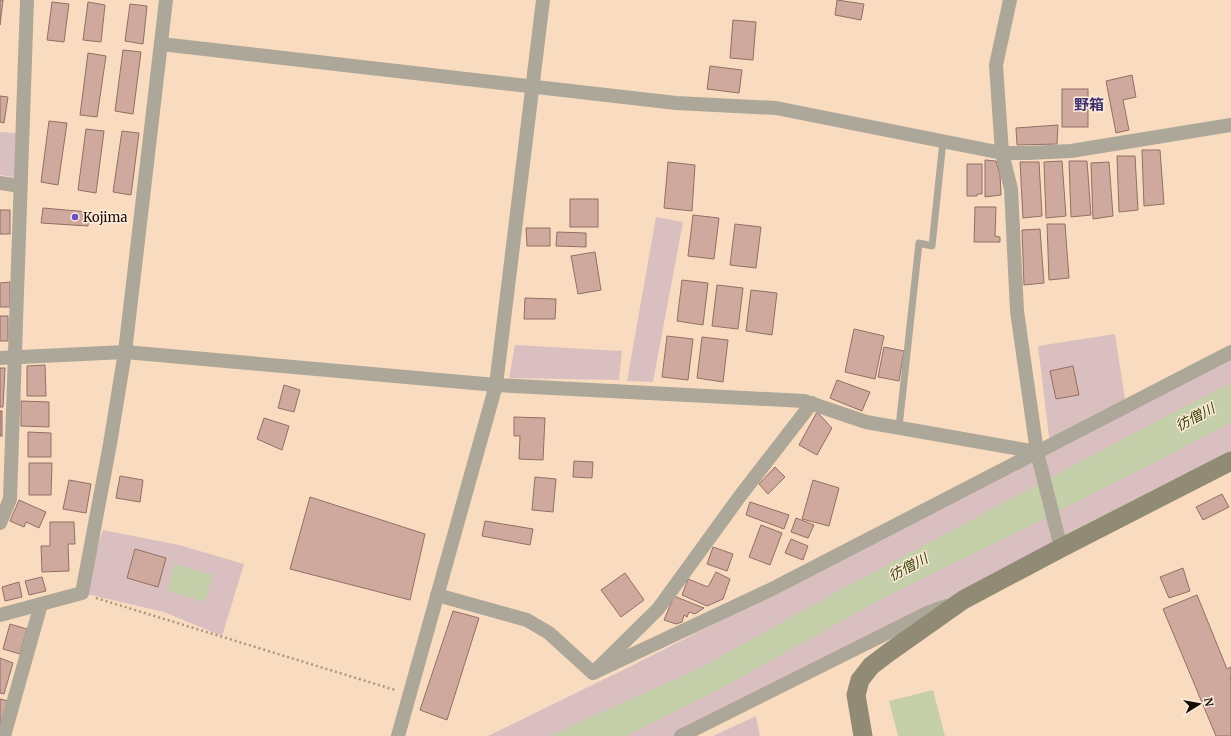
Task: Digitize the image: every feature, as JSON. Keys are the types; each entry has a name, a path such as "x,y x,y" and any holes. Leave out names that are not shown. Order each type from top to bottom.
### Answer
{"street":[{"path":"0,523 10,499 27,0"},
{"path":"0,615 82,593 110,444 125,352 166,0"},
{"path":"398,736 496,385 543,0"},
{"path":"1010,0 996,65 1002,153 1011,189 1017,311 1038,455 1061,548"},
{"path":"161,44 676,103 776,108 1002,153 1071,151 1231,125"},
{"path":"0,183 20,186"},
{"path":"0,358 125,352 496,385 804,401 866,422 899,427 1038,455"},
{"path":"593,673 772,589 1038,455 1231,352"},
{"path":"593,673 658,609 740,496 812,403"},
{"path":"863,736 856,695 860,680 871,666 888,653 963,600 1231,461"},
{"path":"437,595 527,620 549,633 593,673"},
{"path":"681,736 927,613 963,600"},
{"path":"3,735 41,604"}],"lane":[{"path":"899,427 919,243 932,246 944,141"}],"path":[{"path":"82,593 409,694"}],"shaded area":[{"path":"0,132 16,133 14,177 0,175"},
{"path":"656,217 683,222 653,382 627,381"},
{"path":"1115,334 1126,406 1231,352 1231,455 681,736 488,736 823,569 1050,445 1038,346"},
{"path":"515,345 622,351 619,380 509,378"},
{"path":"103,530 179,545 244,564 222,636 164,612 82,593"},
{"path":"756,716 760,736 713,736"}],"water":[{"name":"彷僧川","path":"1231,383 1231,423 1028,527 887,596 720,689 626,736 549,736 702,667 829,596 1181,408"},
{"path":"175,564 213,575 205,602 167,590"},
{"path":"933,690 945,736 898,736 889,701"}],"building":[{"path":"0,0 3,0 0,25"},
{"path":"837,0 864,4 861,20 835,15"},
{"path":"52,2 69,4 64,42 47,40"},
{"path":"88,2 105,5 101,42 83,40"},
{"path":"130,4 147,6 143,44 125,41"},
{"path":"733,20 756,22 753,60 730,58"},
{"path":"123,50 141,52 133,114 115,111"},
{"path":"88,53 106,56 97,117 80,115"},
{"path":"710,66 742,70 739,93 707,89"},
{"path":"1132,75 1136,97 1123,100 1129,130 1116,133 1106,81"},
{"path":"1062,89 1088,89 1088,127 1062,127"},
{"path":"0,96 8,97 4,123 0,122"},
{"path":"49,121 67,123 58,185 41,182"},
{"path":"1058,125 1057,144 1017,145 1016,128"},
{"path":"86,129 104,131 96,193 78,190"},
{"path":"122,131 139,133 131,195 113,192"},
{"path":"1142,150 1160,150 1164,204 1144,206"},
{"path":"1117,156 1135,156 1138,210 1119,212"},
{"path":"985,160 996,161 1000,174 1001,195 985,197"},
{"path":"1062,161 1066,216 1046,218 1044,162"},
{"path":"1069,161 1087,161 1091,215 1071,217"},
{"path":"668,162 695,165 692,211 664,208"},
{"path":"1020,162 1039,162 1042,216 1023,218"},
{"path":"1109,162 1113,216 1093,219 1091,163"},
{"path":"967,164 982,164 982,194 977,194 977,196 967,196"},
{"path":"570,199 598,199 598,227 570,227"},
{"path":"975,207 996,207 995,236 1000,237 1000,242 974,242"},
{"path":"43,208 89,212 88,226 41,223"},
{"path":"0,210 10,210 10,234 0,234"},
{"path":"693,215 719,218 714,259 688,256"},
{"path":"735,224 761,227 756,268 730,265"},
{"path":"1047,224 1065,224 1069,278 1049,280"},
{"path":"526,228 550,228 550,246 527,246"},
{"path":"1040,229 1044,283 1024,285 1022,230"},
{"path":"557,232 586,233 586,247 556,246"},
{"path":"595,252 601,290 578,294 571,256"},
{"path":"682,280 708,283 703,325 677,321"},
{"path":"10,282 10,307 0,307 0,283"},
{"path":"717,285 743,288 738,329 712,326"},
{"path":"751,290 777,293 772,335 746,331"},
{"path":"525,298 556,299 555,319 524,319"},
{"path":"0,316 8,316 8,341 0,341"},
{"path":"854,329 884,336 875,379 845,372"},
{"path":"667,336 693,339 688,380 662,377"},
{"path":"702,337 728,340 723,382 697,378"},
{"path":"884,347 904,351 899,381 878,377"},
{"path":"45,365 46,396 27,396 27,366"},
{"path":"1073,366 1079,395 1056,399 1050,371"},
{"path":"0,368 5,368 3,407 0,407"},
{"path":"837,380 870,392 862,411 830,398"},
{"path":"284,385 300,390 294,412 278,408"},
{"path":"21,401 49,402 49,427 21,426"},
{"path":"0,411 2,411 2,436 0,436"},
{"path":"817,412 832,428 817,455 799,445"},
{"path":"514,417 545,418 543,460 519,459 520,436 514,436"},
{"path":"264,418 289,426 282,450 257,439"},
{"path":"28,432 51,433 51,457 28,457"},
{"path":"574,461 593,462 592,478 573,477"},
{"path":"29,463 52,463 51,495 29,495"},
{"path":"775,467 785,477 768,494 759,484"},
{"path":"120,476 143,480 140,502 116,498"},
{"path":"535,477 556,479 553,512 532,510"},
{"path":"69,480 91,484 86,513 63,509"},
{"path":"813,480 839,488 829,526 802,519"},
{"path":"1222,494 1229,507 1203,520 1196,507"},
{"path":"310,497 425,534 410,600 290,569"},
{"path":"19,500 46,512 39,528 26,522 24,527 10,521"},
{"path":"750,502 789,515 784,529 746,515"},
{"path":"796,518 814,525 808,538 791,532"},
{"path":"485,521 533,529 530,545 482,536"},
{"path":"50,522 74,522 75,544 68,544 69,571 42,572 41,546 50,546"},
{"path":"761,525 782,533 770,565 749,557"},
{"path":"791,539 808,546 803,560 785,553"},
{"path":"713,547 733,554 727,571 707,564"},
{"path":"135,549 166,558 158,587 127,578"},
{"path":"1183,568 1190,591 1169,598 1160,577"},
{"path":"716,572 730,579 723,599 707,606 682,595 688,579 708,587"},
{"path":"625,573 644,600 621,617 601,590"},
{"path":"42,577 46,591 29,595 25,581"},
{"path":"19,582 22,597 5,601 2,587"},
{"path":"1197,595 1227,669 1231,667 1231,736 1216,736 1163,609"},
{"path":"674,596 704,608 695,614 689,612 687,617 684,615 682,622 676,624 664,620"},
{"path":"453,611 479,618 447,720 420,710"},
{"path":"10,624 27,629 20,654 3,649"},
{"path":"0,658 13,663 4,694 0,693"},
{"path":"0,699 8,701 0,726"}],"place":[{"name":"Kojima","path":"75,217"}],"district":[{"name":"野箱","path":"1089,104"}]}
